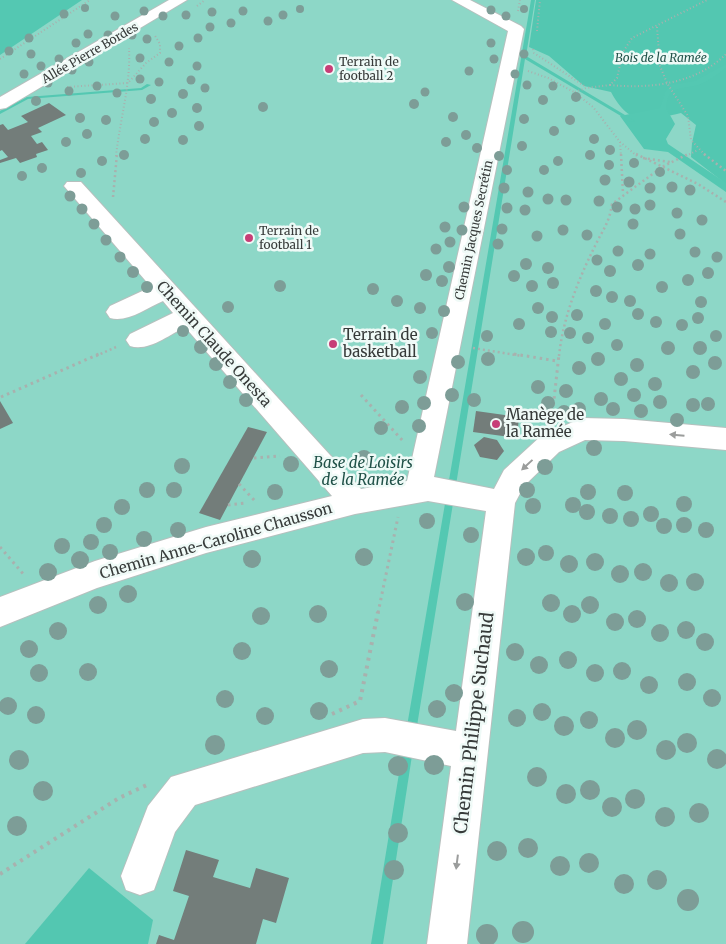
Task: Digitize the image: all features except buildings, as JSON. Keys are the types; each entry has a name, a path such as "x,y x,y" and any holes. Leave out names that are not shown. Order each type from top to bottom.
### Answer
{"lane":[{"name":"Allée Pierre Bordes","path":"0,104 180,0"},
{"name":"Chemin Jacques Secrétin","path":"438,485 516,29 459,0"},
{"name":"Chemin Claude Onesta","path":"74,186 355,502"},
{"path":"118,312 166,290"},
{"path":"138,340 189,315"},
{"name":"Chemin Philippe Suchaud","path":"447,944 501,502 514,478 550,444 582,429 624,430 726,439"},
{"name":"Chemin Anne-Caroline Chausson","path":"0,612 95,575 206,540 355,502 438,485"},
{"path":"438,485 501,502"},
{"path":"140,876 158,825 170,803 184,790 363,736 385,735 470,752"}],"path":[{"path":"0,60 90,0"},
{"path":"195,7 205,0"},
{"path":"536,34 540,0"},
{"path":"610,85 617,78 623,52 632,38 707,0"},
{"path":"657,27 660,66 668,84 688,116 691,140 698,150 726,171"},
{"path":"128,83 146,63 160,53 160,44 154,35 155,30"},
{"path":"112,199 119,126 130,72 129,49 125,41 118,37"},
{"path":"534,42 534,53 586,88"},
{"path":"574,92 586,88 610,85 668,84 702,71 722,60 726,54"},
{"path":"524,70 548,78 574,92 593,107 620,142 640,158 698,184 726,202"},
{"path":"620,142 623,194"},
{"path":"551,423 561,334 570,305 595,245 609,222 612,204 662,167 698,150"},
{"path":"640,158 670,162"},
{"path":"720,165 726,166"},
{"path":"1,397 98,354 138,340"},
{"path":"470,347 557,361"},
{"path":"361,395 416,454 438,485"},
{"path":"328,715 360,701 400,511 400,493"},
{"path":"228,504 256,502"},
{"path":"0,547 41,596"},
{"path":"0,874 119,798 153,781"}],"green space":[{"name":"Base de Loisirs de la Ramée","path":"0,0 726,0 726,944 0,944"},
{"name":"Bois de la Ramée","path":"536,0 726,0 726,184 691,157 696,125 681,113 648,119 632,116 618,103 611,92 584,86 549,56 529,47"},
{"path":"89,868 153,920 148,944 25,944"}],"shaded area":[{"path":"0,0 82,0 0,55"},
{"path":"726,64 726,68 705,82 673,91 667,100 666,108 675,124 666,139 668,144 726,183 726,192 668,152 644,149 620,116 660,108 665,92 671,85 695,81"}],"waterway":[{"path":"524,56 533,0"},
{"path":"411,732 524,56"},
{"path":"524,56 633,121"},
{"path":"0,113 27,98 142,89 149,85"},
{"path":"377,944 408,749"}],"place":[{"name":"Terrain de football 2","path":"329,69"},
{"name":"Terrain de football 1","path":"249,238"},
{"name":"Terrain de basketball","path":"333,344"},
{"name":"Manège de la Ramée","path":"496,424"}]}
